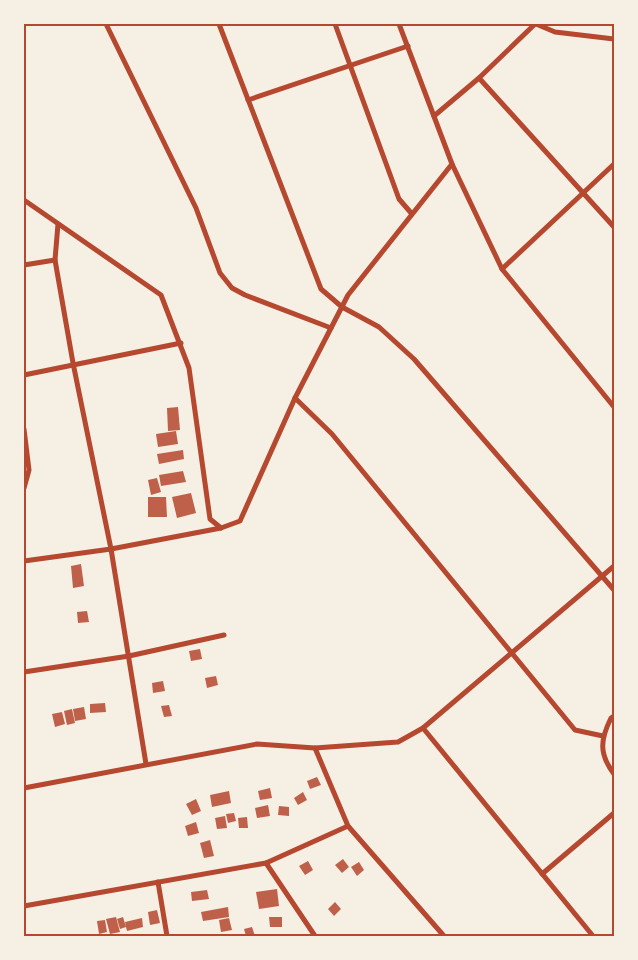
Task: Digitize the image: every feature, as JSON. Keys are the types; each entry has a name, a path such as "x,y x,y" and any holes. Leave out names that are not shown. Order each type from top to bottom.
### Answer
{"street":[{"path":"106,24 196,208 220,273 232,288 245,295 331,328"},
{"path":"219,24 321,289 342,307 379,327 414,359 614,590"},
{"path":"335,24 399,200 412,214"},
{"path":"400,24 452,164 502,269 614,407"},
{"path":"434,116 479,78 535,24 554,32 614,39"},
{"path":"248,100 408,46"},
{"path":"479,78 614,227"},
{"path":"24,561 111,549 221,528 240,521 295,398 348,295 452,164"},
{"path":"502,269 614,164"},
{"path":"24,200 161,295 189,368 210,519 221,528"},
{"path":"58,224 55,260 73,364 111,549 146,764"},
{"path":"24,265 55,260"},
{"path":"24,375 181,343"},
{"path":"295,398 332,434 575,730 602,736"},
{"path":"24,429 29,470 24,488"},
{"path":"24,788 257,744 315,748 398,742 422,728 614,566"},
{"path":"24,672 129,656 224,635"},
{"path":"614,716 611,718 602,736 604,760 614,774"},
{"path":"422,728 593,936"},
{"path":"315,748 348,826 444,936"},
{"path":"542,874 614,813"},
{"path":"24,906 266,863 348,826"},
{"path":"266,863 315,936"},
{"path":"158,882 167,936"}],"building":[{"path":"178,407 180,430 168,431 167,408"},
{"path":"176,431 178,444 158,447 156,434"},
{"path":"183,450 184,459 159,464 157,454"},
{"path":"183,471 186,482 161,486 159,475"},
{"path":"157,478 161,492 151,495 148,480"},
{"path":"191,493 196,513 177,518 172,497"},
{"path":"148,497 166,497 167,517 148,517"},
{"path":"81,564 84,586 73,588 71,566"},
{"path":"87,611 89,622 78,623 77,612"},
{"path":"200,649 202,659 191,661 189,651"},
{"path":"216,676 218,685 207,688 205,678"},
{"path":"163,681 165,691 153,693 152,683"},
{"path":"105,703 106,712 90,713 90,704"},
{"path":"169,705 172,716 164,717 161,706"},
{"path":"84,707 86,719 75,721 73,709"},
{"path":"72,709 75,723 67,725 64,711"},
{"path":"62,712 65,724 55,727 52,714"},
{"path":"317,777 321,785 310,789 307,781"},
{"path":"270,788 272,798 260,800 258,791"},
{"path":"229,791 231,803 212,807 210,795"},
{"path":"303,792 307,800 298,805 294,798"},
{"path":"196,799 201,811 192,815 186,804"},
{"path":"268,805 270,816 257,818 255,808"},
{"path":"279,806 289,807 289,816 278,815"},
{"path":"234,813 236,821 228,823 226,814"},
{"path":"225,816 227,828 217,829 215,818"},
{"path":"247,817 248,828 239,828 238,818"},
{"path":"196,822 199,833 188,836 185,826"},
{"path":"210,840 214,856 204,858 200,843"},
{"path":"343,859 349,867 342,873 335,865"},
{"path":"308,861 313,870 305,875 299,866"},
{"path":"359,862 364,870 357,876 351,867"},
{"path":"277,889 279,906 259,909 256,892"},
{"path":"207,890 209,899 192,901 191,892"},
{"path":"335,902 341,909 334,916 328,909"},
{"path":"228,907 229,917 203,921 201,912"},
{"path":"157,910 160,923 150,925 148,912"},
{"path":"116,917 120,932 110,934 106,919"},
{"path":"123,917 126,927 120,929 117,919"},
{"path":"269,917 282,917 282,927 270,927"},
{"path":"142,918 143,927 127,931 125,922"},
{"path":"229,918 232,930 221,932 219,920"},
{"path":"105,920 107,932 99,934 97,921"},
{"path":"252,927 255,936 246,936 244,929"}]}
